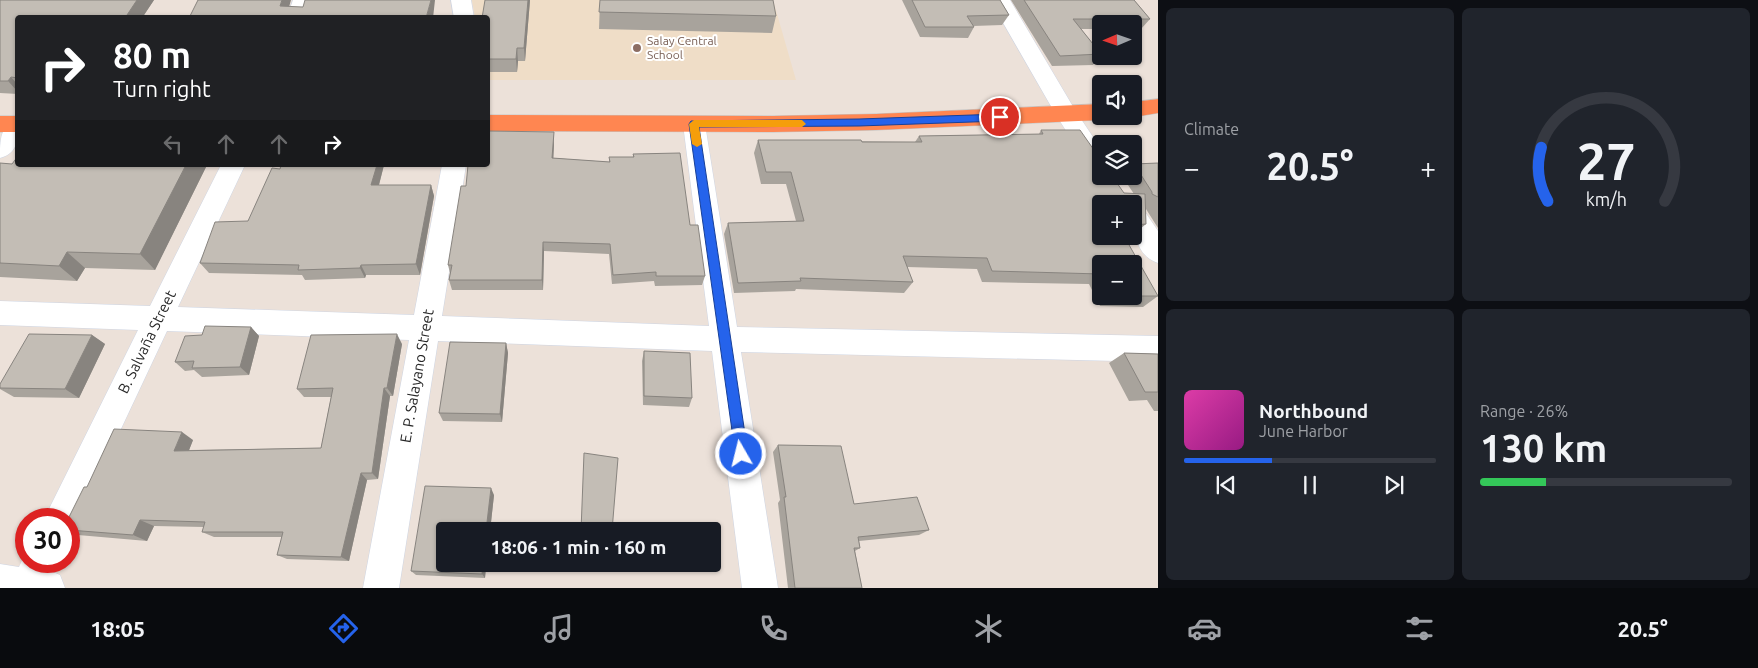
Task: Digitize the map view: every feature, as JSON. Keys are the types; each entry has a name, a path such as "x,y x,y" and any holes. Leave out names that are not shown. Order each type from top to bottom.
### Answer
{"highway":[{"path":"1142,108 1158,106"},
{"path":"490,124 876,122 1092,113"},
{"path":"0,124 15,125"}],"street":[{"path":"298,15 303,0"},
{"path":"461,0 464,15"},
{"path":"1000,0 1066,115 1158,252"},
{"path":"694,124 760,588"},
{"path":"0,150 15,129"},
{"name":"B. Salvaña Street","path":"66,508 232,167"},
{"name":"E. P. Salayano Street","path":"381,588 454,167"},
{"path":"0,313 725,339 1158,348"}],"shaded area":[{"name":"Salay Central School","path":"472,0 773,0 796,80 490,80 490,15 475,15"}],"building":[{"path":"0,0 137,0 127,15 15,15 15,78 11,77 8,81 0,81"},
{"path":"198,0 282,0 280,6 303,7 305,0 431,0 427,15 190,15"},
{"path":"485,0 528,0 524,48 517,48 516,59 490,59 490,15 482,15"},
{"path":"600,0 773,0 776,16 599,12"},
{"path":"912,0 1000,0 1009,15 967,16 974,27 925,27"},
{"path":"1024,0 1134,0 1150,19 1142,19 1142,15 1092,15 1092,19 1073,19 1092,43 1092,54 1060,56"},
{"path":"1041,130 1080,130 1092,147 1092,185 1118,185 1124,193 1145,194 1146,224 1142,224 1142,195 1092,195 1092,245 1129,245 1135,255 1092,255 1092,274 992,271 987,258 903,256 913,282 800,278 801,281 738,283 728,223 804,221 791,172 766,172 758,140 922,142 919,136 1043,134"},
{"path":"490,131 554,132 552,158 610,162 609,157 634,157 633,154 680,153 690,225 698,225 705,276 656,276 656,272 613,275 610,244 543,242 542,280 449,280 452,265 448,265 461,186 466,186 468,167 490,167"},
{"path":"15,160 15,167 185,167 140,254 67,252 59,266 0,263 0,163 12,164"},
{"path":"1158,163 1158,197 1152,194 1142,176 1142,164"},
{"path":"280,167 376,167 371,185 431,185 416,264 361,265 360,268 298,270 299,265 200,263 215,222 248,221 272,168 280,169"},
{"path":"1142,268 1158,296 1142,296"},
{"path":"205,326 251,327 240,367 192,368 194,361 175,362 185,336 202,335"},
{"path":"29,334 92,335 65,389 0,388 0,384"},
{"path":"397,334 387,388 384,388 372,473 361,473 341,557 277,555 283,532 202,532 205,522 140,520 133,535 80,531 80,508 74,508 84,487 87,487 114,429 182,432 174,451 321,448 333,388 297,389 311,335"},
{"path":"450,342 506,343 500,414 439,413"},
{"path":"644,351 690,353 692,398 644,396"},
{"path":"1124,353 1158,354 1158,392 1145,392"},
{"path":"778,445 841,446 854,504 917,497 929,530 858,537 860,548 854,548 862,588 795,588 784,497 786,497"},
{"path":"584,453 618,458 613,522 581,522"},
{"path":"425,486 491,488 487,522 436,522 436,572 482,572 482,574 411,571"}],"slow traffic":[{"path":"697,144 694,124 802,124"}],"place":[{"name":"Salay Central School","path":"637,48"}],"route":[{"path":"741,454 694,124 859,123 1000,117"}]}
